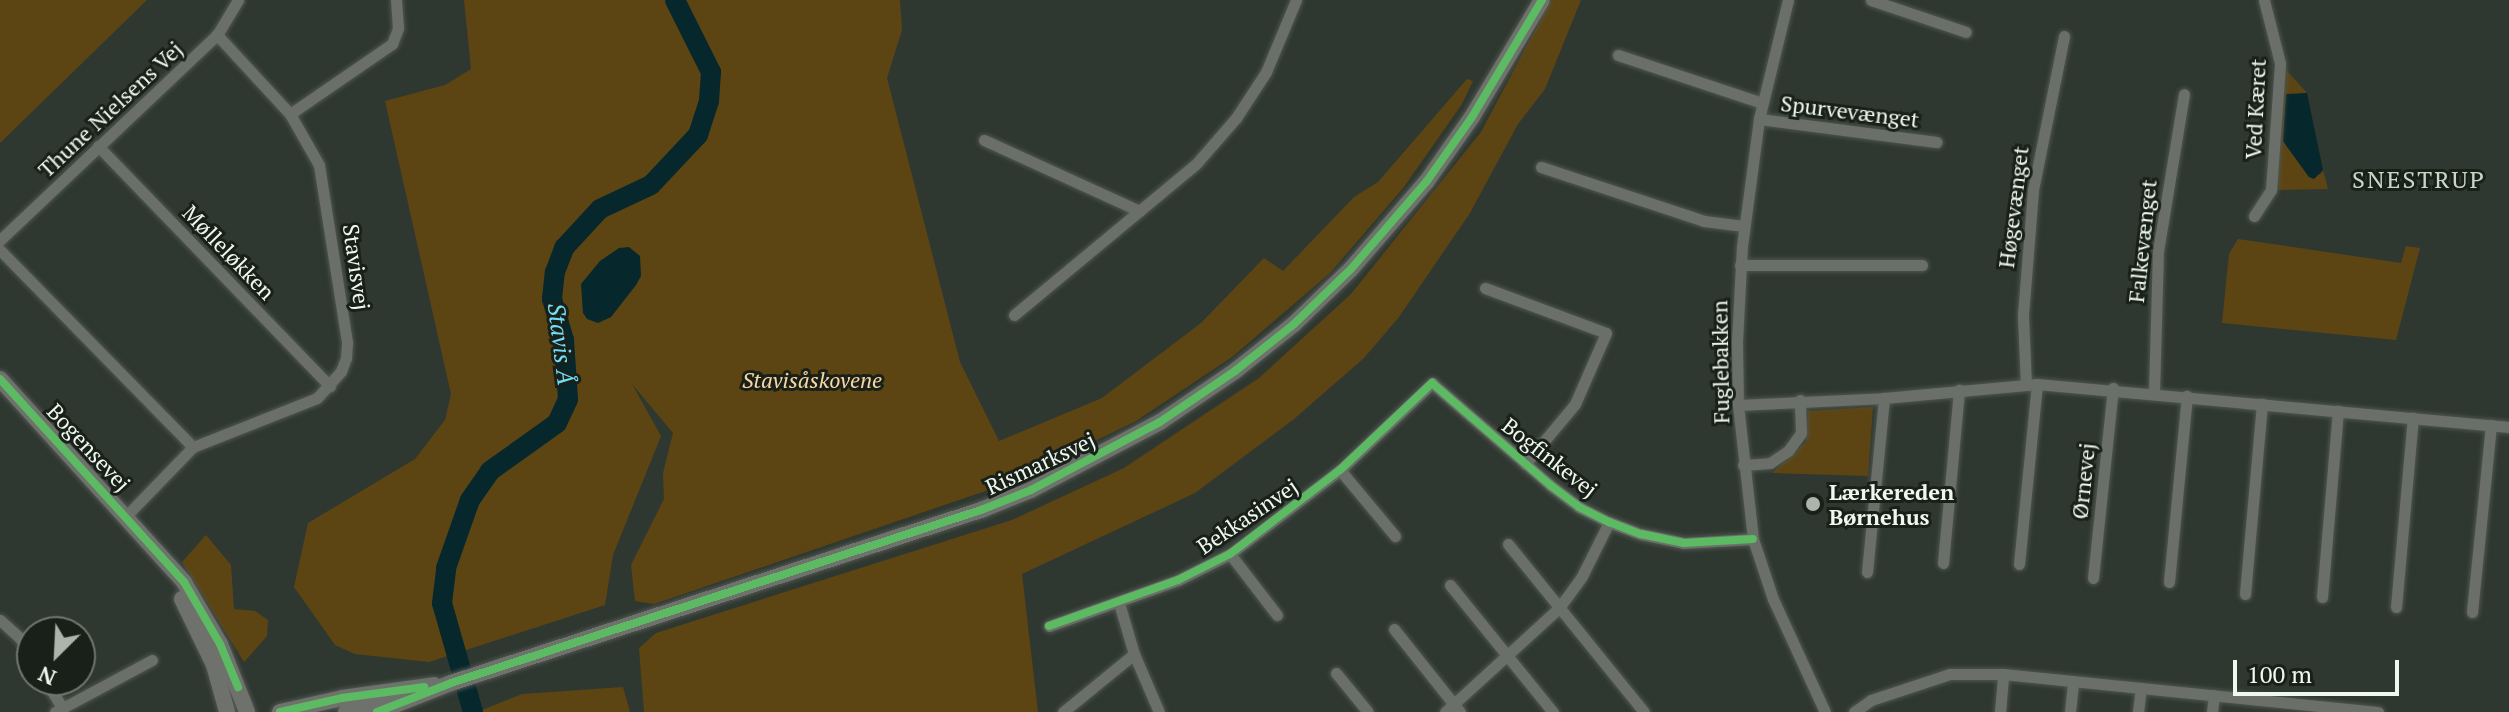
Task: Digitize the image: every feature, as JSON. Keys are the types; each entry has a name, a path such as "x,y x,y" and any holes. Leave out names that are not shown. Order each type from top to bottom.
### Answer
{"main road":[{"name":"Rismarksvej","path":"1503,60 1529,0"},
{"name":"Rismarksvej","path":"377,712 451,683 1006,500 1093,460 1160,422 1235,371 1282,334 1351,269 1427,181 1472,117 1503,60 1542,0"},
{"name":"Bogensevej","path":"0,379 127,515 191,594 233,671 247,712"},
{"name":"Bogensevej","path":"149,542 186,605 214,665 227,712"},
{"path":"186,605 217,712"},
{"path":"186,605 211,643 240,712"},
{"name":"Rismarksvej","path":"321,712 451,683"},
{"path":"280,712 342,698 451,683"},
{"path":"346,712 451,683"}],"street":[{"name":"Thune Nielsens Vej","path":"0,240 217,35 238,0"},
{"path":"290,114 392,44 398,28 396,0"},
{"path":"1014,315 1196,164 1236,118 1266,72 1296,0"},
{"name":"Fuglebakken","path":"1788,0 1762,103 1744,226 1740,265 1738,405 1753,539 1778,612 1825,712"},
{"path":"1871,0 1966,32"},
{"name":"Ved Kæret","path":"2254,216 2271,190 2280,63 2264,0"},
{"name":"Stavisvej","path":"217,35 290,114 313,151 326,191 347,342 341,371 330,386"},
{"name":"Høgevænget","path":"2031,384 2023,315 2031,205 2045,119 2064,36"},
{"path":"1618,55 1762,103"},
{"name":"Falkevænget","path":"2154,393 2158,251 2184,94"},
{"name":"Spurvevænget","path":"1759,119 1937,142"},
{"path":"984,140 1140,211"},
{"name":"Mølleløkken","path":"98,146 330,386"},
{"path":"1541,167 1704,221 1744,226"},
{"path":"0,250 193,447"},
{"path":"1740,265 1922,265"},
{"path":"1485,288 1606,333 1575,404 1525,464"},
{"name":"Bogfinkevej","path":"1432,383 1579,507 1609,522 1641,534 1684,543 1753,539"},
{"name":"Bekkasinvej","path":"1049,626 1119,603 1230,554 1340,470 1432,383"},
{"path":"2019,564 2031,384"},
{"path":"1738,405 1884,398 2031,384 2113,388 2509,427"},
{"path":"127,515 193,447 317,398 330,386"},
{"name":"Ørnevej","path":"2093,578 2113,388"},
{"path":"1943,563 1959,390"},
{"path":"2169,582 2187,396"},
{"path":"1867,572 1884,398"},
{"path":"1743,465 1770,463 1788,451 1801,433 1800,400"},
{"path":"2245,594 2262,404"},
{"path":"2322,597 2338,411"},
{"path":"2396,607 2413,418"},
{"path":"2472,612 2491,425"},
{"path":"1340,470 1395,536"},
{"path":"1394,629 1453,709 1559,608 1600,546 1609,522"},
{"path":"1508,544 1644,712"},
{"name":"Bekkasinvej","path":"1230,554 1277,615"},
{"path":"1450,585 1553,712"},
{"path":"1119,603 1134,654 1159,712"},
{"path":"0,620 16,634"},
{"path":"1063,712 1134,654"},
{"path":"59,710 152,660"},
{"path":"1336,673 1368,712"},
{"path":"1854,712 1871,700 1950,674 2003,674 2214,695 2284,707 2378,712"},
{"path":"2000,712 2003,674"},
{"path":"2070,712 2073,681"},
{"path":"2138,712 2141,688"},
{"path":"2212,712 2214,695"}],"green space":[{"path":"0,0 147,0 0,143"},
{"name":"Stavisåskovene","path":"464,0 900,0 902,30 887,78 960,362 999,441 1102,398 1201,323 1264,258 1283,271 1354,197 1378,182 1467,79 1473,81 1462,104 1404,187 1330,273 1232,357 1136,421 1009,483 654,604 635,601 631,565 664,499 663,473 673,433 632,384 661,436 613,555 605,605 429,662 355,654 335,645 294,587 308,523 415,459 445,420 451,394 385,101 445,85 471,69"},
{"path":"1551,0 1581,0 1545,89 1518,124 1470,213 1399,317 1364,358 1294,419 1195,493 1022,574 1038,712 644,712 639,648 656,633 1012,520 1124,468 1259,378 1351,294 1481,132"},
{"path":"2280,63 2307,93 2286,95 2283,141 2309,177 2321,174 2323,170 2328,189 2271,190"},
{"path":"2238,239 2401,263 2406,246 2420,248 2396,340 2222,323 2229,254"},
{"path":"1873,407 1868,476 1772,473 1806,442 1808,411"},
{"path":"206,535 231,565 234,609 255,611 268,620 267,636 244,662 182,562"},
{"path":"623,687 630,712 477,712 522,694"}],"water":[{"path":"2307,93 2323,170 2314,179 2309,177 2283,141 2286,94"},
{"path":"629,247 640,256 641,276 636,285 611,317 598,323 587,319 583,313 581,284 600,261 619,248"}],"waterway":[{"name":"Stavis Å","path":"473,712 442,603 446,568 470,500 490,471 557,423 568,399 564,340 552,299 555,272 564,248 600,209 651,185 698,135 709,101 711,72 675,0"}],"cycle path":[{"path":"377,712 451,683 981,510 1031,490 1160,422 1235,371 1294,324 1351,269 1427,181 1472,117 1542,0"},
{"path":"0,379 184,582 220,644 238,687"},
{"path":"1049,626 1178,580 1230,554 1340,470 1432,383 1550,485 1579,507 1609,522 1641,534 1684,543 1753,539"},
{"path":"280,712 342,698 424,687"}],"place":[{"name":"Lærkereden Børnehus","path":"1813,504"}],"district":[{"name":"SNESTRUP","path":"2419,180"}]}
